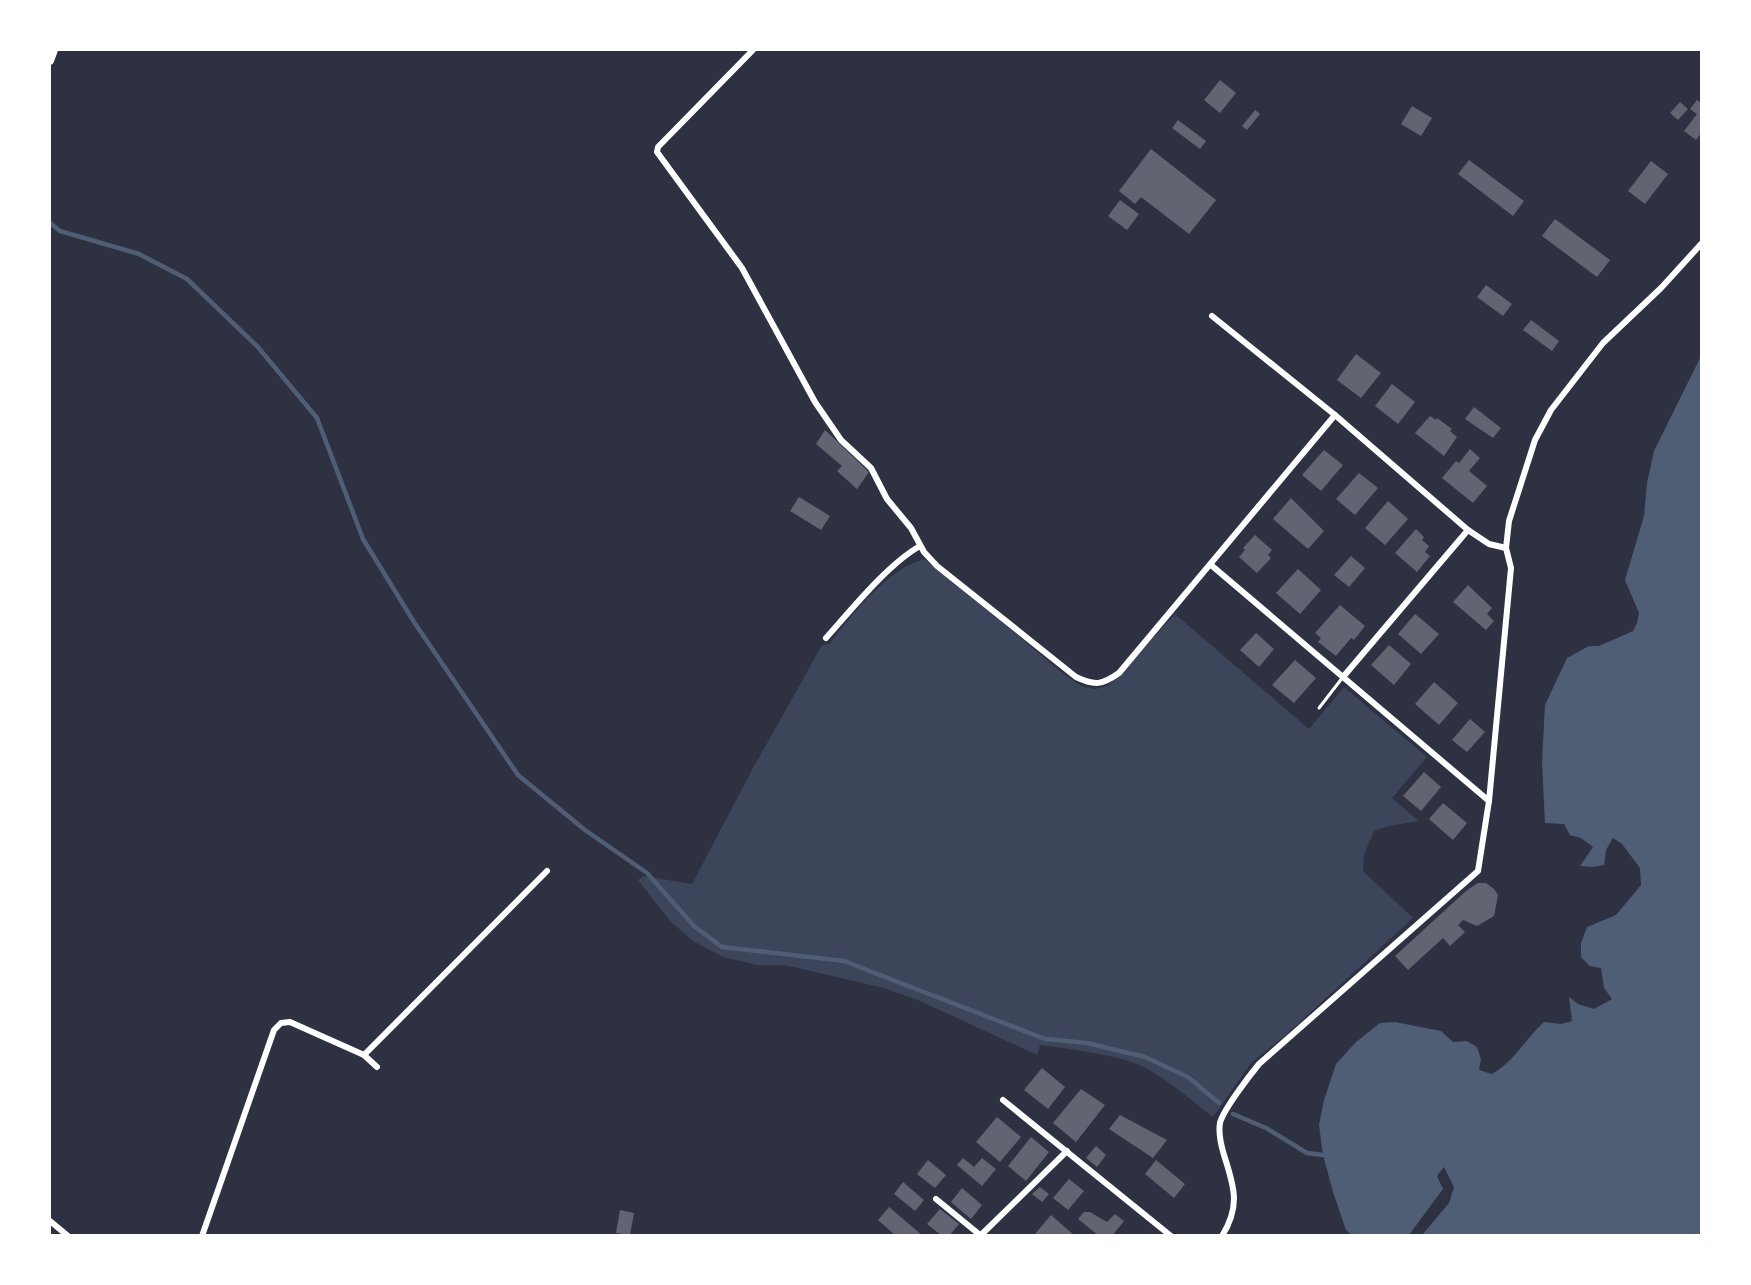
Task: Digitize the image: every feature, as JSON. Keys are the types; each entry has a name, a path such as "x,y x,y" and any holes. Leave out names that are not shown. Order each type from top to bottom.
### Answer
{"street":[{"path":"50,61 54,50"},
{"path":"753,50 658,147 657,152 742,268 815,402 841,440 871,468 887,499 911,528 920,546 937,566 1076,678 1093,684 1105,682 1119,673 1335,415"},
{"path":"1222,1236 1234,1209 1235,1193 1220,1141 1220,1121 1246,1080 1259,1064 1478,871 1489,801 1511,568 1506,548 1509,521 1535,440 1551,410 1603,343 1661,288 1701,243"},
{"path":"1212,316 1335,415 1468,530 1489,544 1506,548"},
{"path":"1343,677 1468,530"},
{"path":"826,638 859,601 909,553 920,546"},
{"path":"1211,565 1489,801"},
{"path":"363,1055 548,872"},
{"path":"201,1236 274,1030 280,1023 290,1022 363,1055 377,1067"},
{"path":"1003,1100 1171,1236"},
{"path":"936,1199 980,1235 1066,1151"},
{"path":"50,1221 68,1236"}],"lane":[{"path":"1319,708 1343,677"}],"shaded area":[{"path":"1701,356 1701,1235 1422,1235 1449,1203 1454,1187 1444,1167 1437,1176 1443,1189 1409,1235 1352,1235 1346,1230 1333,1192 1323,1155 1319,1125 1324,1100 1336,1064 1356,1042 1380,1023 1395,1022 1441,1031 1453,1042 1467,1041 1477,1047 1481,1059 1479,1070 1492,1074 1514,1056 1544,1022 1561,1024 1572,1021 1569,997 1578,1004 1594,1009 1612,999 1604,988 1601,968 1590,966 1581,957 1581,943 1587,927 1616,915 1641,885 1640,868 1622,844 1613,838 1606,850 1604,865 1580,866 1593,847 1581,838 1570,835 1564,824 1545,823 1542,761 1545,705 1567,658 1589,646 1599,646 1633,631 1637,623 1639,613 1625,580 1644,516 1647,483 1654,451"},
{"path":"924,559 1081,686 1095,689 1108,686 1175,614 1309,729 1344,687 1427,757 1392,798 1419,821 1374,831 1364,854 1363,871 1413,918 1287,1034 1251,1063 1213,1117 1174,1086 1126,1060 1040,1045 1037,1055 920,1001 884,988 785,965 757,965 723,957 693,941 670,921 638,880 643,876 692,884 822,645 829,644 859,607 884,582 910,564"}],"building":[{"path":"1220,80 1236,93 1220,113 1204,100"},
{"path":"1697,100 1702,104 1702,132 1696,140 1684,131 1697,114 1690,109"},
{"path":"1680,102 1688,109 1678,120 1670,113"},
{"path":"1412,106 1432,118 1421,136 1401,124"},
{"path":"1255,110 1260,114 1247,130 1242,126"},
{"path":"1178,120 1206,141 1200,149 1172,128"},
{"path":"1151,149 1216,200 1189,234 1141,197 1135,204 1119,191"},
{"path":"1469,160 1524,201 1513,216 1458,174"},
{"path":"1651,161 1668,174 1645,204 1628,191"},
{"path":"1120,200 1139,214 1127,230 1108,216"},
{"path":"1555,219 1610,260 1597,277 1542,236"},
{"path":"1486,285 1512,304 1503,316 1477,297"},
{"path":"1531,320 1559,341 1552,351 1523,330"},
{"path":"1356,354 1381,373 1361,398 1337,380"},
{"path":"1392,384 1415,402 1398,424 1375,406"},
{"path":"1474,407 1501,428 1493,438 1465,419"},
{"path":"1430,416 1436,420 1437,418 1452,429 1450,431 1457,437 1444,456 1415,433"},
{"path":"825,430 869,472 857,489 837,471 842,466 816,444"},
{"path":"1470,449 1480,458 1469,471 1487,486 1473,503 1442,478 1456,461 1459,463"},
{"path":"1324,450 1343,465 1321,491 1302,475"},
{"path":"1359,473 1378,488 1355,515 1336,499"},
{"path":"799,497 830,516 821,530 790,511"},
{"path":"1291,498 1324,531 1308,549 1273,519"},
{"path":"1388,501 1408,519 1385,545 1365,528"},
{"path":"1416,529 1424,537 1422,540 1429,546 1425,552 1430,556 1417,572 1395,553"},
{"path":"1255,535 1272,550 1268,555 1271,558 1257,573 1239,557 1245,550 1243,548"},
{"path":"1351,556 1365,568 1349,587 1334,575"},
{"path":"1298,569 1321,590 1300,614 1276,593"},
{"path":"1468,585 1492,608 1487,614 1494,621 1486,630 1453,602"},
{"path":"1340,605 1365,626 1354,640 1351,638 1336,656 1318,642 1321,638 1315,633"},
{"path":"1415,614 1439,634 1421,654 1398,634"},
{"path":"1256,633 1274,649 1259,667 1240,650"},
{"path":"1389,645 1411,664 1394,685 1371,665"},
{"path":"1295,660 1316,678 1294,703 1272,685"},
{"path":"1434,682 1458,703 1439,725 1415,704"},
{"path":"1470,719 1485,732 1467,752 1452,740"},
{"path":"1424,772 1441,787 1421,811 1403,796"},
{"path":"1443,803 1467,823 1453,840 1429,819"},
{"path":"1478,883 1486,883 1498,895 1494,916 1477,926 1463,920 1458,925 1465,932 1450,946 1443,938 1408,970 1395,956 1466,891"},
{"path":"1042,1068 1065,1087 1048,1109 1024,1090"},
{"path":"1081,1089 1105,1105 1076,1142 1053,1123"},
{"path":"1120,1115 1167,1140 1153,1158 1109,1129"},
{"path":"997,1117 1021,1137 1000,1162 976,1142"},
{"path":"1031,1137 1049,1152 1026,1181 1008,1166"},
{"path":"1096,1146 1106,1155 1097,1167 1086,1158"},
{"path":"963,1158 974,1167 982,1158 996,1169 982,1186 957,1165"},
{"path":"928,1160 946,1175 935,1188 917,1174"},
{"path":"1156,1160 1185,1184 1174,1198 1145,1174"},
{"path":"1069,1179 1084,1191 1068,1210 1053,1198"},
{"path":"903,1182 924,1200 915,1211 894,1194"},
{"path":"1040,1187 1049,1194 1042,1202 1032,1194"},
{"path":"962,1188 982,1205 971,1219 951,1202"},
{"path":"889,1207 923,1236 896,1236 878,1220"},
{"path":"940,1209 959,1224 949,1236 942,1236 927,1224"},
{"path":"620,1210 634,1213 630,1235 616,1233"},
{"path":"1084,1212 1090,1212 1107,1222 1115,1214 1124,1221 1112,1236 1099,1236 1078,1219"},
{"path":"1051,1215 1075,1236 1037,1236 1035,1234"}],"waterway":[{"path":"50,223 60,231 139,254 187,279 257,346 317,418 363,539 414,622 518,775 585,830 647,873 694,926 722,947 844,961 1045,1039 1087,1043 1145,1057 1188,1077 1219,1103"},
{"path":"1233,1114 1266,1128 1307,1153 1323,1155"}]}
